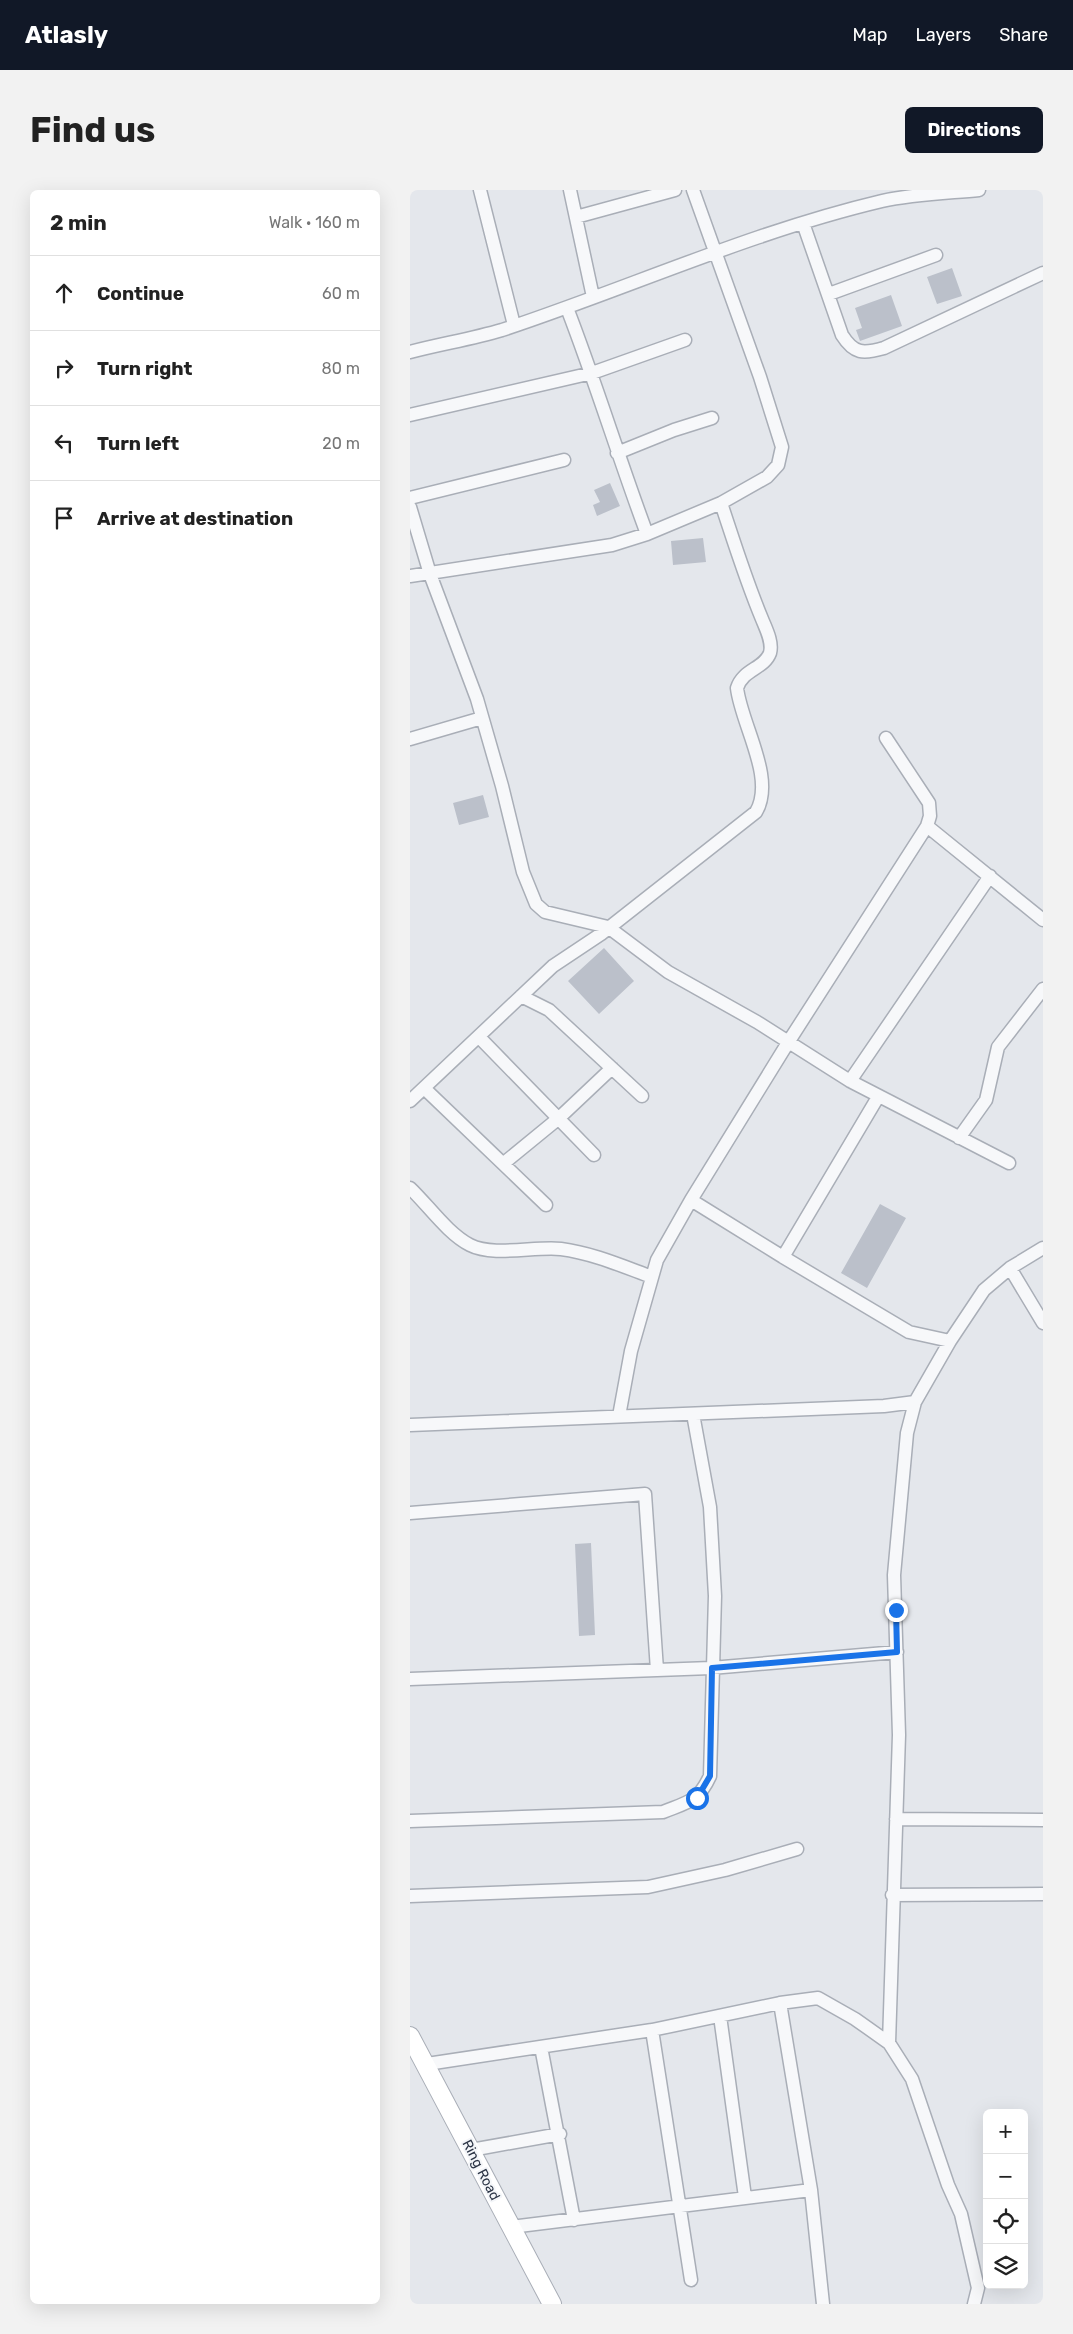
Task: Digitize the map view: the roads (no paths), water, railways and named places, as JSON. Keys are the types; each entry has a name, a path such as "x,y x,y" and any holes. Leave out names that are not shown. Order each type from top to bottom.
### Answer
{"main road":[{"name":"Ring Road","path":"410,2036 552,2304"}],"street":[{"path":"480,190 514,325"},
{"path":"570,190 592,297"},
{"path":"576,217 675,190"},
{"path":"410,576 612,545 647,534 721,503 773,472 778,465 782,447 760,377 714,254 693,190"},
{"path":"410,352 514,325 567,308 592,297 803,223 884,201 979,190"},
{"path":"803,223 835,319 849,347 855,351 873,351 954,316 1043,273"},
{"path":"828,294 936,255"},
{"path":"567,308 592,373 617,453 647,534"},
{"path":"410,415 592,373 685,340"},
{"path":"617,453 674,430 712,418"},
{"path":"410,498 564,460"},
{"path":"410,1101 553,966 608,927 756,812 762,791 761,775 737,688 739,680 766,659 769,653 770,642 747,584 721,503"},
{"path":"410,507 430,574 482,718 502,786 523,872 536,904 545,912 608,927 668,972 788,1041 850,1081 1008,1163"},
{"path":"410,738 482,718"},
{"path":"619,1416 631,1351 657,1260 691,1200 788,1041 927,826 930,816 929,803 886,738"},
{"path":"927,826 1043,920"},
{"path":"850,1081 990,876"},
{"path":"959,1138 986,1100 998,1047 1043,989"},
{"path":"521,996 549,1010 642,1096"},
{"path":"479,1037 594,1155"},
{"path":"504,1163 559,1118 612,1068"},
{"path":"424,1088 546,1205"},
{"path":"783,1257 878,1097"},
{"path":"410,1188 454,1234 473,1247 510,1250 559,1248 594,1256 652,1277"},
{"path":"691,1200 909,1332 950,1341"},
{"path":"889,2044 892,1895 899,1735 894,1575 907,1433 915,1402 950,1341 984,1290 1010,1268 1043,1248"},
{"path":"1010,1268 1043,1323"},
{"path":"410,1426 884,1406 915,1402"},
{"path":"410,1821 662,1812 697,1798 710,1776 715,1596 710,1517 693,1414"},
{"path":"410,1513 645,1494 657,1670"},
{"path":"410,1679 712,1668 897,1652"},
{"path":"896,1819 1043,1820"},
{"path":"410,1896 648,1887 725,1870 797,1849"},
{"path":"892,1895 1043,1894"},
{"path":"426,2064 652,2030 780,2003 818,1998 855,2019 889,2044 912,2080 948,2185 961,2214 978,2288 974,2304"},
{"path":"780,2003 811,2190 823,2304"},
{"path":"720,2016 745,2197"},
{"path":"652,2030 691,2280"},
{"path":"541,2047 560,2134 574,2220"},
{"path":"471,2150 560,2134"},
{"path":"511,2227 811,2190"}]}
